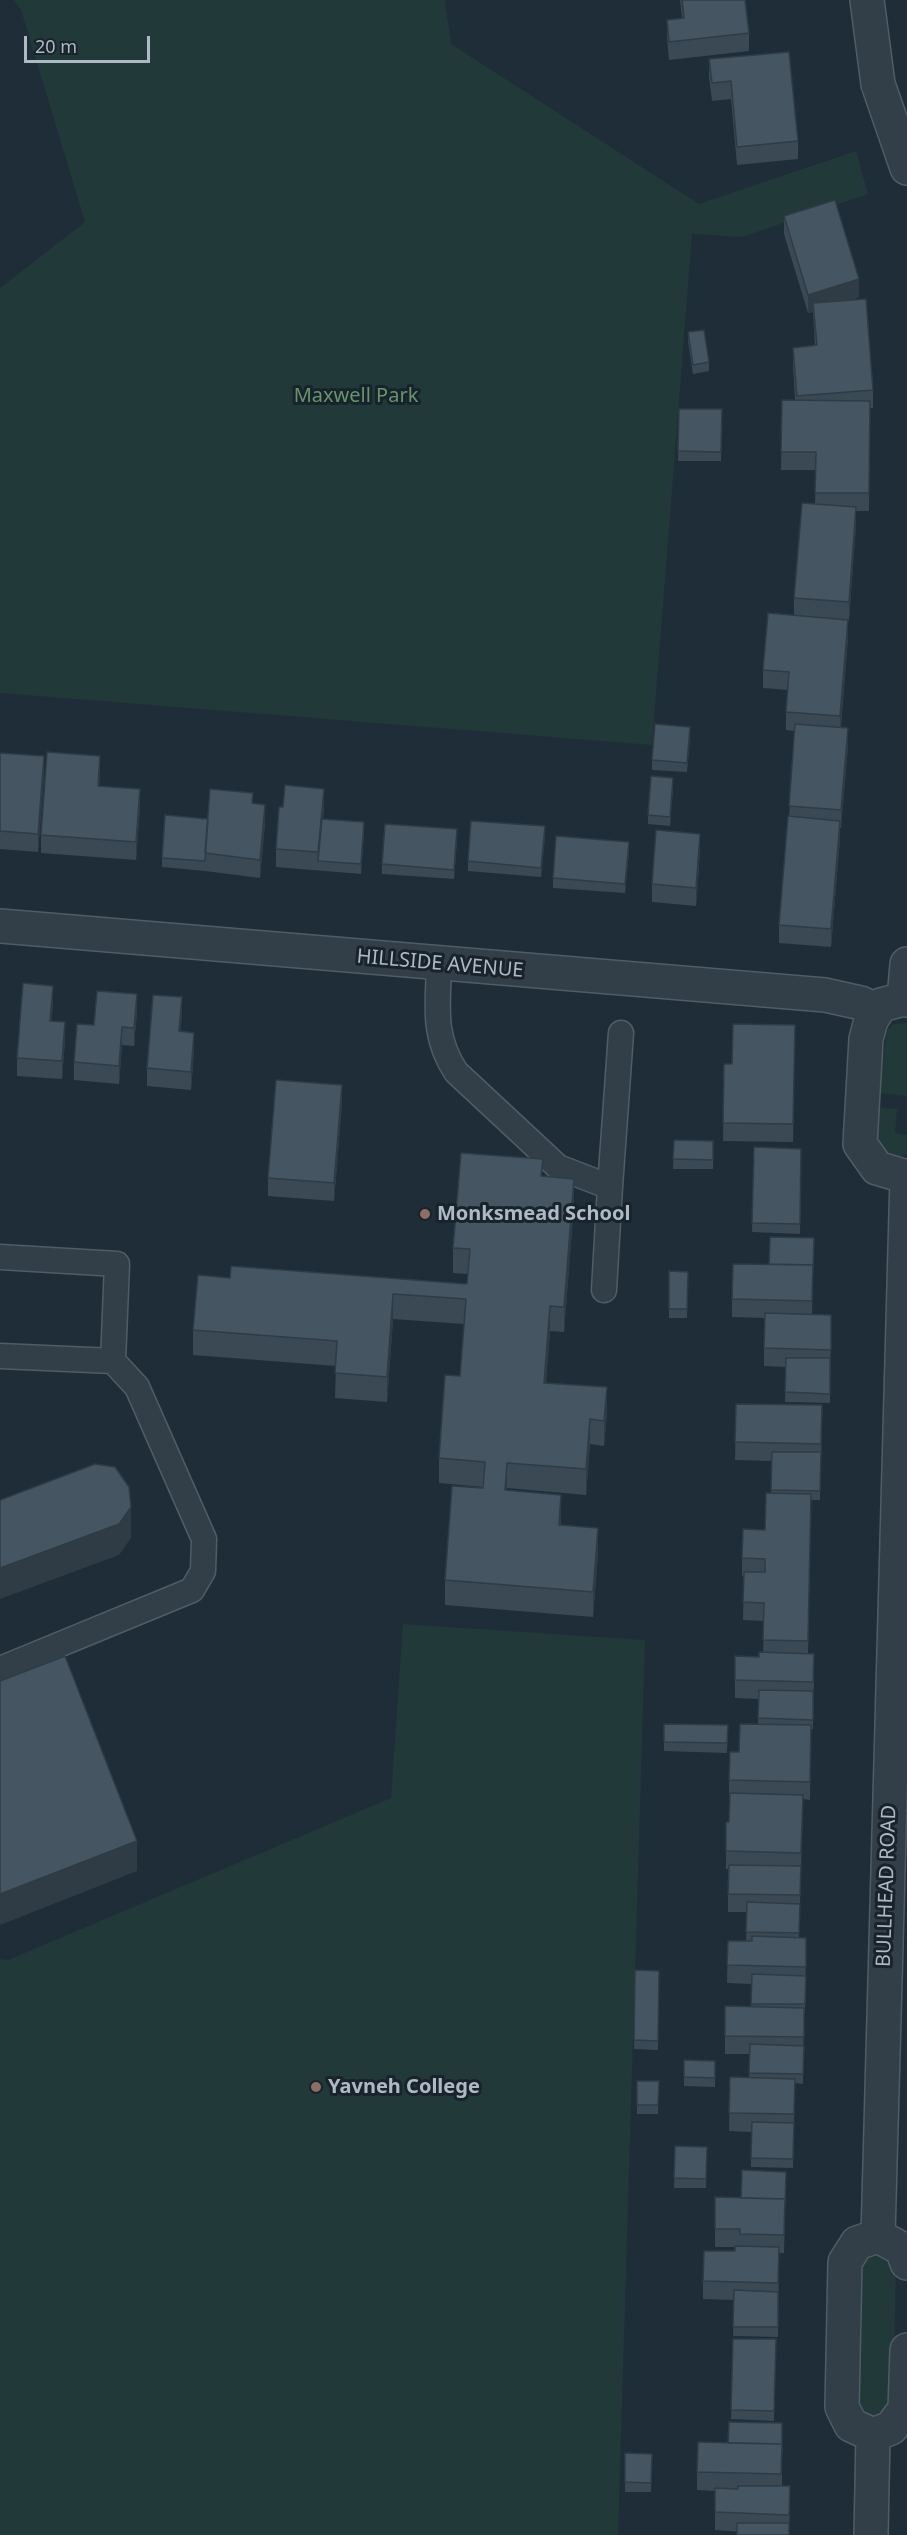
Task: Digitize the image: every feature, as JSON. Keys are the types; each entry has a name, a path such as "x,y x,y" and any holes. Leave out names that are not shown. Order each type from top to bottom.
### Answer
{"street":[{"path":"867,0 878,84 907,168"},
{"name":"HILLSIDE AVENUE","path":"0,927 825,995 861,1003 896,1004"},
{"name":"BULLHEAD ROAD","path":"878,2236 907,1176 877,1168 860,1144 866,1039 871,1020 896,1004 907,964"},
{"path":"907,2263 902,2249 878,2236 857,2243 845,2262 842,2407 851,2425 873,2434 891,2428 905,2409 907,2350"},
{"path":"871,2535 873,2434"}],"lane":[{"path":"439,964 438,1033 444,1054 456,1072 558,1167 610,1187"},
{"path":"603,1290 621,1033"},
{"path":"0,1257 117,1264 114,1361 137,1387 204,1539 203,1571 192,1590 0,1669"},
{"path":"0,1356 114,1361"}],"green space":[{"name":"Maxwell Park","path":"14,0 445,0 451,44 699,204 856,151 868,194 742,237 692,234 652,745 0,693 0,288 85,222 21,10"},
{"path":"907,1023 907,1096 878,1093 887,1030 894,1024"},
{"path":"877,1107 897,1109 895,1133 907,1135 907,1154 892,1160 876,1148"},
{"name":"Yavneh College","path":"403,1624 645,1640 618,2535 0,2535 0,1959 8,1960 391,1798"},
{"path":"884,2252 896,2266 893,2402 890,2412 872,2419 858,2412 859,2265 864,2255"}],"building":[{"path":"682,0 745,0 749,33 669,42 667,20 684,18"},
{"path":"789,52 798,141 737,147 731,81 712,83 709,59"},
{"path":"835,200 859,279 808,295 784,216"},
{"path":"866,299 873,390 797,396 793,348 817,345 813,303"},
{"path":"704,330 709,362 693,365 688,332"},
{"path":"782,400 870,401 869,493 815,493 816,452 781,452"},
{"path":"679,409 722,409 721,452 678,451"},
{"path":"802,503 856,507 849,602 794,598"},
{"path":"768,613 848,620 840,716 786,712 789,672 763,670"},
{"path":"655,724 690,727 687,763 652,760"},
{"path":"795,724 848,728 841,810 789,806"},
{"path":"47,752 100,756 98,786 140,789 136,842 41,835"},
{"path":"0,753 44,756 38,834 0,831"},
{"path":"651,776 673,778 670,817 648,815"},
{"path":"285,785 324,789 318,852 276,849 279,807 283,807"},
{"path":"210,789 253,793 252,803 265,805 260,860 205,853"},
{"path":"165,815 208,819 205,861 162,858"},
{"path":"788,816 840,821 831,929 779,925"},
{"path":"322,819 364,822 361,864 318,861"},
{"path":"471,821 545,826 541,868 468,861"},
{"path":"385,824 457,829 454,870 382,864"},
{"path":"656,830 700,834 696,888 652,884"},
{"path":"556,836 629,842 625,884 553,878"},
{"path":"23,983 53,986 50,1021 65,1022 62,1061 17,1058"},
{"path":"97,991 137,994 134,1028 122,1027 119,1066 74,1062 77,1024 94,1025"},
{"path":"153,995 182,997 179,1031 194,1033 191,1072 147,1068"},
{"path":"733,1024 795,1025 793,1124 723,1123 724,1064 732,1064"},
{"path":"276,1080 342,1085 334,1183 268,1178"},
{"path":"674,1140 713,1141 713,1160 673,1159"},
{"path":"754,1147 801,1149 800,1224 752,1223"},
{"path":"461,1153 543,1159 541,1176 574,1179 564,1307 550,1306 544,1383 607,1387 604,1421 590,1419 586,1469 507,1463 505,1490 561,1495 559,1525 598,1528 593,1592 445,1580 452,1486 483,1488 485,1462 439,1458 445,1375 460,1376 466,1299 393,1294 387,1377 335,1373 337,1341 193,1330 198,1275 230,1278 231,1266 467,1284 470,1249 453,1248"},
{"path":"770,1237 814,1238 813,1274 813,1265 769,1264"},
{"path":"733,1264 813,1265 812,1301 732,1299"},
{"path":"669,1271 688,1272 687,1309 669,1309"},
{"path":"765,1313 831,1315 831,1350 764,1348"},
{"path":"786,1358 830,1358 830,1394 785,1392"},
{"path":"736,1404 822,1405 821,1444 735,1442"},
{"path":"772,1452 821,1452 820,1491 771,1490"},
{"path":"95,1464 115,1467 129,1487 131,1507 119,1524 0,1568 0,1500"},
{"path":"766,1493 811,1494 808,1641 763,1640 764,1603 743,1602 744,1572 765,1572 765,1559 742,1558 743,1529 765,1530"},
{"path":"759,1652 814,1654 813,1682 735,1680 735,1656 759,1657"},
{"path":"65,1656 137,1841 0,1894 0,1681"},
{"path":"759,1690 813,1691 813,1720 758,1718"},
{"path":"664,1724 728,1725 727,1743 664,1742"},
{"path":"740,1724 811,1725 810,1782 729,1780 730,1752 739,1752"},
{"path":"730,1793 803,1795 801,1853 726,1851 726,1822 729,1822"},
{"path":"729,1865 801,1866 800,1895 728,1894"},
{"path":"747,1902 800,1904 799,1933 746,1932"},
{"path":"752,1936 806,1938 806,1967 727,1965 728,1941 752,1941"},
{"path":"635,1970 659,1971 658,2041 634,2040"},
{"path":"752,1974 806,1976 805,2004 751,2004"},
{"path":"725,2006 804,2008 804,2037 725,2036"},
{"path":"750,2044 804,2046 803,2074 749,2073"},
{"path":"684,2060 715,2061 715,2078 684,2077"},
{"path":"730,2077 795,2079 794,2114 729,2113"},
{"path":"637,2081 659,2081 658,2105 637,2105"},
{"path":"752,2122 794,2123 793,2159 751,2158"},
{"path":"675,2146 707,2147 706,2179 674,2178"},
{"path":"742,2170 786,2172 785,2208 785,2199 741,2198"},
{"path":"715,2197 785,2199 784,2235 740,2234 740,2229 715,2229"},
{"path":"735,2246 779,2247 778,2283 703,2281 704,2251 735,2251"},
{"path":"734,2290 778,2292 778,2327 733,2327"},
{"path":"733,2339 776,2339 774,2411 731,2410"},
{"path":"729,2422 782,2423 782,2444 728,2443"},
{"path":"698,2442 782,2444 781,2474 697,2472"},
{"path":"625,2453 652,2454 651,2483 625,2482"},
{"path":"738,2486 790,2486 789,2515 715,2512 715,2488 738,2489"},
{"path":"737,2523 789,2523 789,2535 737,2535"}],"place":[{"name":"Monksmead School","path":"425,1214"},
{"name":"Yavneh College","path":"316,2087"}]}
